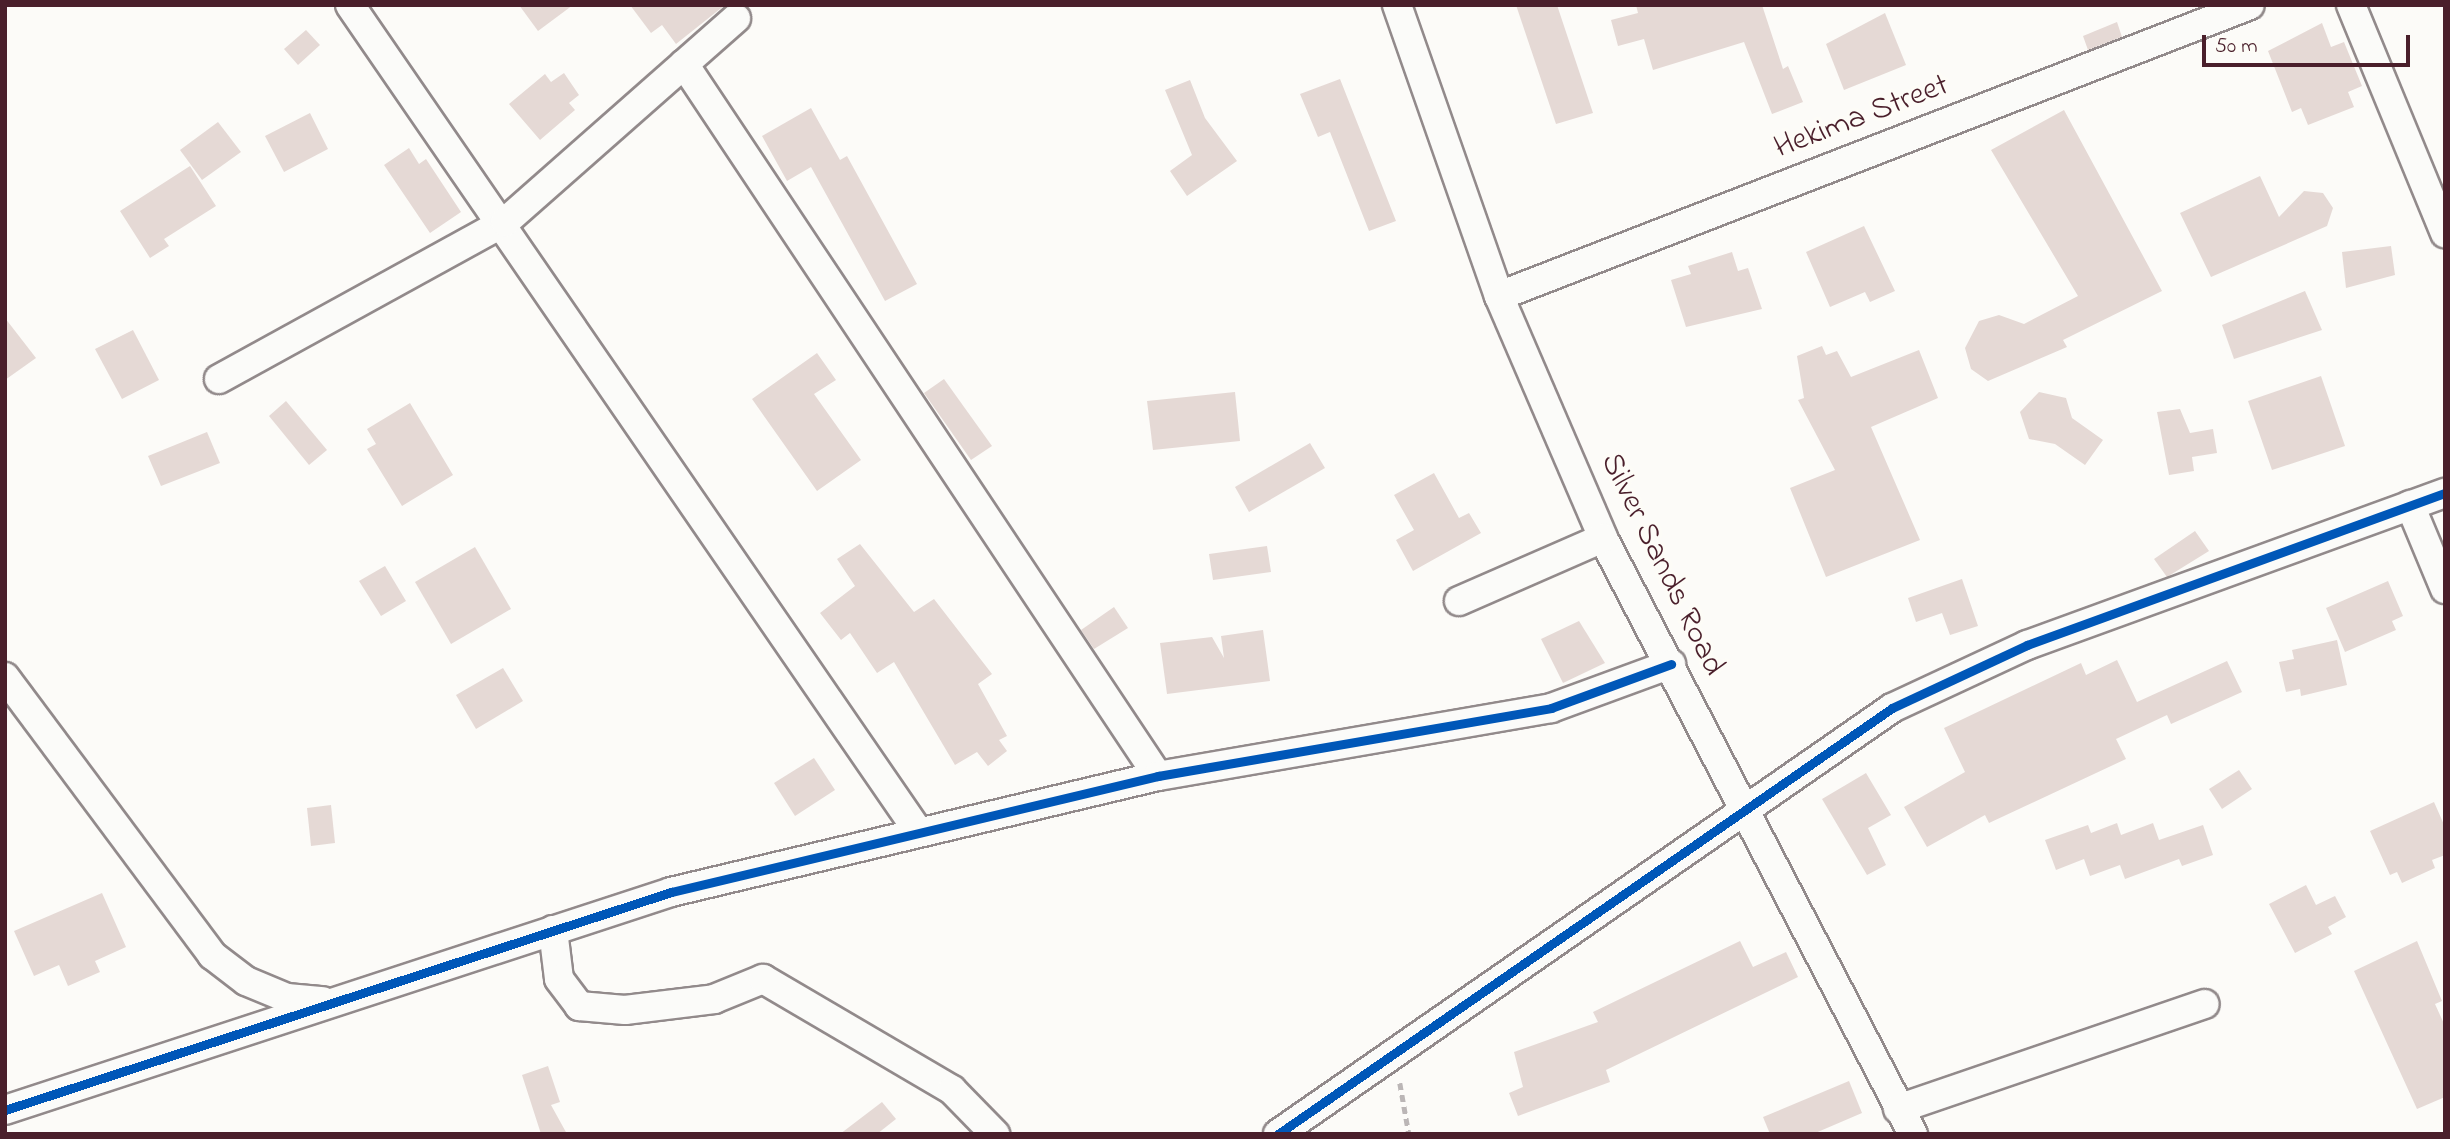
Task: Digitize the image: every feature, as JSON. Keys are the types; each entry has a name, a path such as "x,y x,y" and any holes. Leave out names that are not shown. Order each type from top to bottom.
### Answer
{"street":[{"path":"350,5 505,222 918,831"},
{"name":"Silver Sands Road","path":"1397,5 1499,296 1603,538 1671,664 1744,811 1913,1134"},
{"name":"Hekima Street","path":"1499,296 2250,5"},
{"path":"2351,5 2445,233"},
{"path":"219,379 505,222 736,18"},
{"path":"684,64 1158,776"},
{"path":"1278,1134 1892,708 2015,651 2445,493"},
{"path":"2410,505 2445,589"},
{"path":"1460,601 1603,538"},
{"path":"5,1110 671,892 918,831 1158,776 1551,708 1671,664"},
{"path":"5,677 212,955 246,981 287,998 331,1002"},
{"path":"553,930 559,979 579,1006 625,1010 714,999 763,979 952,1090 995,1134"},
{"path":"1898,1109 2205,1004"}],"path":[{"path":"1394,1053 1409,1134"}],"building":[{"path":"519,5 573,5 538,31"},
{"path":"630,5 725,5 676,44 662,25 651,33"},
{"path":"1516,5 1557,5 1593,113 1556,124"},
{"path":"1636,5 1762,5 1783,69 1788,66 1803,102 1772,114 1744,42 1653,70 1644,39 1618,46 1611,20 1638,13"},
{"path":"1885,13 1906,65 1844,90 1826,44"},
{"path":"2117,22 2122,37 2088,50 2083,36"},
{"path":"2322,23 2331,47 2344,42 2362,86 2348,92 2354,107 2308,125 2301,108 2292,112 2268,51"},
{"path":"306,30 320,45 298,65 284,49"},
{"path":"564,73 579,95 569,103 575,110 540,140 509,104 545,74 551,82"},
{"path":"1340,79 1396,221 1369,231 1330,132 1318,137 1300,94"},
{"path":"1190,80 1205,118 1237,161 1187,196 1170,171 1192,155 1165,90"},
{"path":"811,108 840,160 847,156 917,284 885,301 811,167 787,181 762,136"},
{"path":"2064,110 2162,291 2063,340 2067,347 1988,381 1971,369 1965,348 1979,321 1999,315 2024,324 2078,296 1991,150"},
{"path":"310,113 328,149 284,172 265,136"},
{"path":"218,122 241,152 202,180 180,150"},
{"path":"409,148 419,164 426,159 461,212 430,233 384,165"},
{"path":"190,166 216,206 164,239 169,246 150,258 120,211"},
{"path":"2260,176 2279,217 2304,191 2323,193 2333,208 2327,226 2211,277 2180,213"},
{"path":"1864,226 1895,291 1870,302 1865,292 1830,307 1806,252"},
{"path":"2391,246 2395,275 2346,288 2342,252"},
{"path":"1732,252 1738,271 1748,268 1762,309 1686,327 1671,280 1691,274 1688,266"},
{"path":"2305,291 2322,330 2234,359 2222,325"},
{"path":"5,318 36,358 5,380"},
{"path":"133,330 159,380 122,399 95,349"},
{"path":"1822,346 1826,355 1837,351 1851,377 1919,350 1938,398 1871,427 1920,540 1826,577 1790,488 1835,470 1798,400 1804,398 1797,356"},
{"path":"817,353 836,380 814,394 861,460 817,491 752,399"},
{"path":"2321,376 2345,446 2272,470 2248,401"},
{"path":"944,379 992,446 971,460 924,393"},
{"path":"1235,392 1240,441 1153,450 1147,401"},
{"path":"2039,392 2066,398 2072,418 2103,440 2085,465 2055,444 2029,439 2020,412"},
{"path":"286,401 327,450 309,465 269,416"},
{"path":"410,403 453,475 402,506 367,449 376,444 367,429"},
{"path":"2180,409 2190,433 2213,429 2217,453 2192,457 2194,471 2169,475 2157,412"},
{"path":"207,432 220,463 161,486 148,456"},
{"path":"1310,443 1325,468 1249,512 1235,487"},
{"path":"1434,473 1459,518 1469,513 1481,533 1413,571 1396,540 1414,530 1394,495"},
{"path":"2195,531 2209,551 2167,577 2154,559"},
{"path":"860,544 914,612 934,599 992,674 978,684 1007,736 999,740 1007,751 988,766 977,752 955,765 894,662 877,673 850,633 841,640 820,613 855,586 837,559"},
{"path":"1267,546 1271,572 1213,580 1209,554"},
{"path":"475,547 511,609 451,644 415,582"},
{"path":"385,566 406,601 381,616 359,581"},
{"path":"1962,579 1978,626 1950,635 1942,613 1916,622 1908,598"},
{"path":"2388,581 2403,616 2392,621 2396,630 2345,652 2326,608"},
{"path":"1114,607 1128,628 1094,649 1081,630"},
{"path":"1579,621 1605,663 1563,683 1541,639"},
{"path":"1263,630 1270,681 1167,694 1160,643 1212,637 1224,658 1221,636"},
{"path":"2337,640 2347,685 2301,696 2300,689 2286,692 2279,662 2294,659 2292,650"},
{"path":"2117,660 2137,702 2227,661 2242,692 2171,724 2167,715 2116,739 2126,759 1989,823 1985,815 1927,847 1904,807 1965,772 1944,728 2081,663 2086,675"},
{"path":"503,668 523,701 476,729 456,695"},
{"path":"814,758 835,790 795,816 774,783"},
{"path":"2239,770 2252,789 2222,809 2209,789"},
{"path":"1866,773 1891,815 1868,828 1886,865 1867,875 1822,799"},
{"path":"2434,802 2445,827 2445,855 2432,860 2435,868 2402,883 2397,872 2390,875 2370,831"},
{"path":"331,805 335,843 311,846 307,808"},
{"path":"2117,823 2121,835 2153,823 2159,840 2203,825 2213,855 2182,866 2179,859 2125,879 2120,865 2090,876 2084,859 2056,870 2045,840 2088,825 2091,833"},
{"path":"2306,885 2316,905 2335,896 2346,917 2328,927 2332,934 2295,953 2269,904"},
{"path":"102,893 126,947 95,961 100,972 68,986 59,965 34,976 14,931"},
{"path":"1740,941 1753,967 1786,952 1798,977 1606,1070 1610,1082 1518,1116 1509,1093 1523,1087 1514,1052 1598,1022 1593,1012"},
{"path":"2417,941 2442,1001 2435,1004 2445,1026 2445,1097 2417,1109 2354,971"},
{"path":"548,1066 560,1102 551,1105 567,1134 541,1134 522,1075"},
{"path":"1849,1081 1862,1113 1813,1134 1770,1134 1763,1117"},
{"path":"882,1102 896,1119 877,1134 840,1134"}],"cycle path":[{"path":"1278,1134 1892,708 2027,645 2445,493"},
{"path":"5,1110 671,892 1158,776 1551,708 1671,664"}]}
